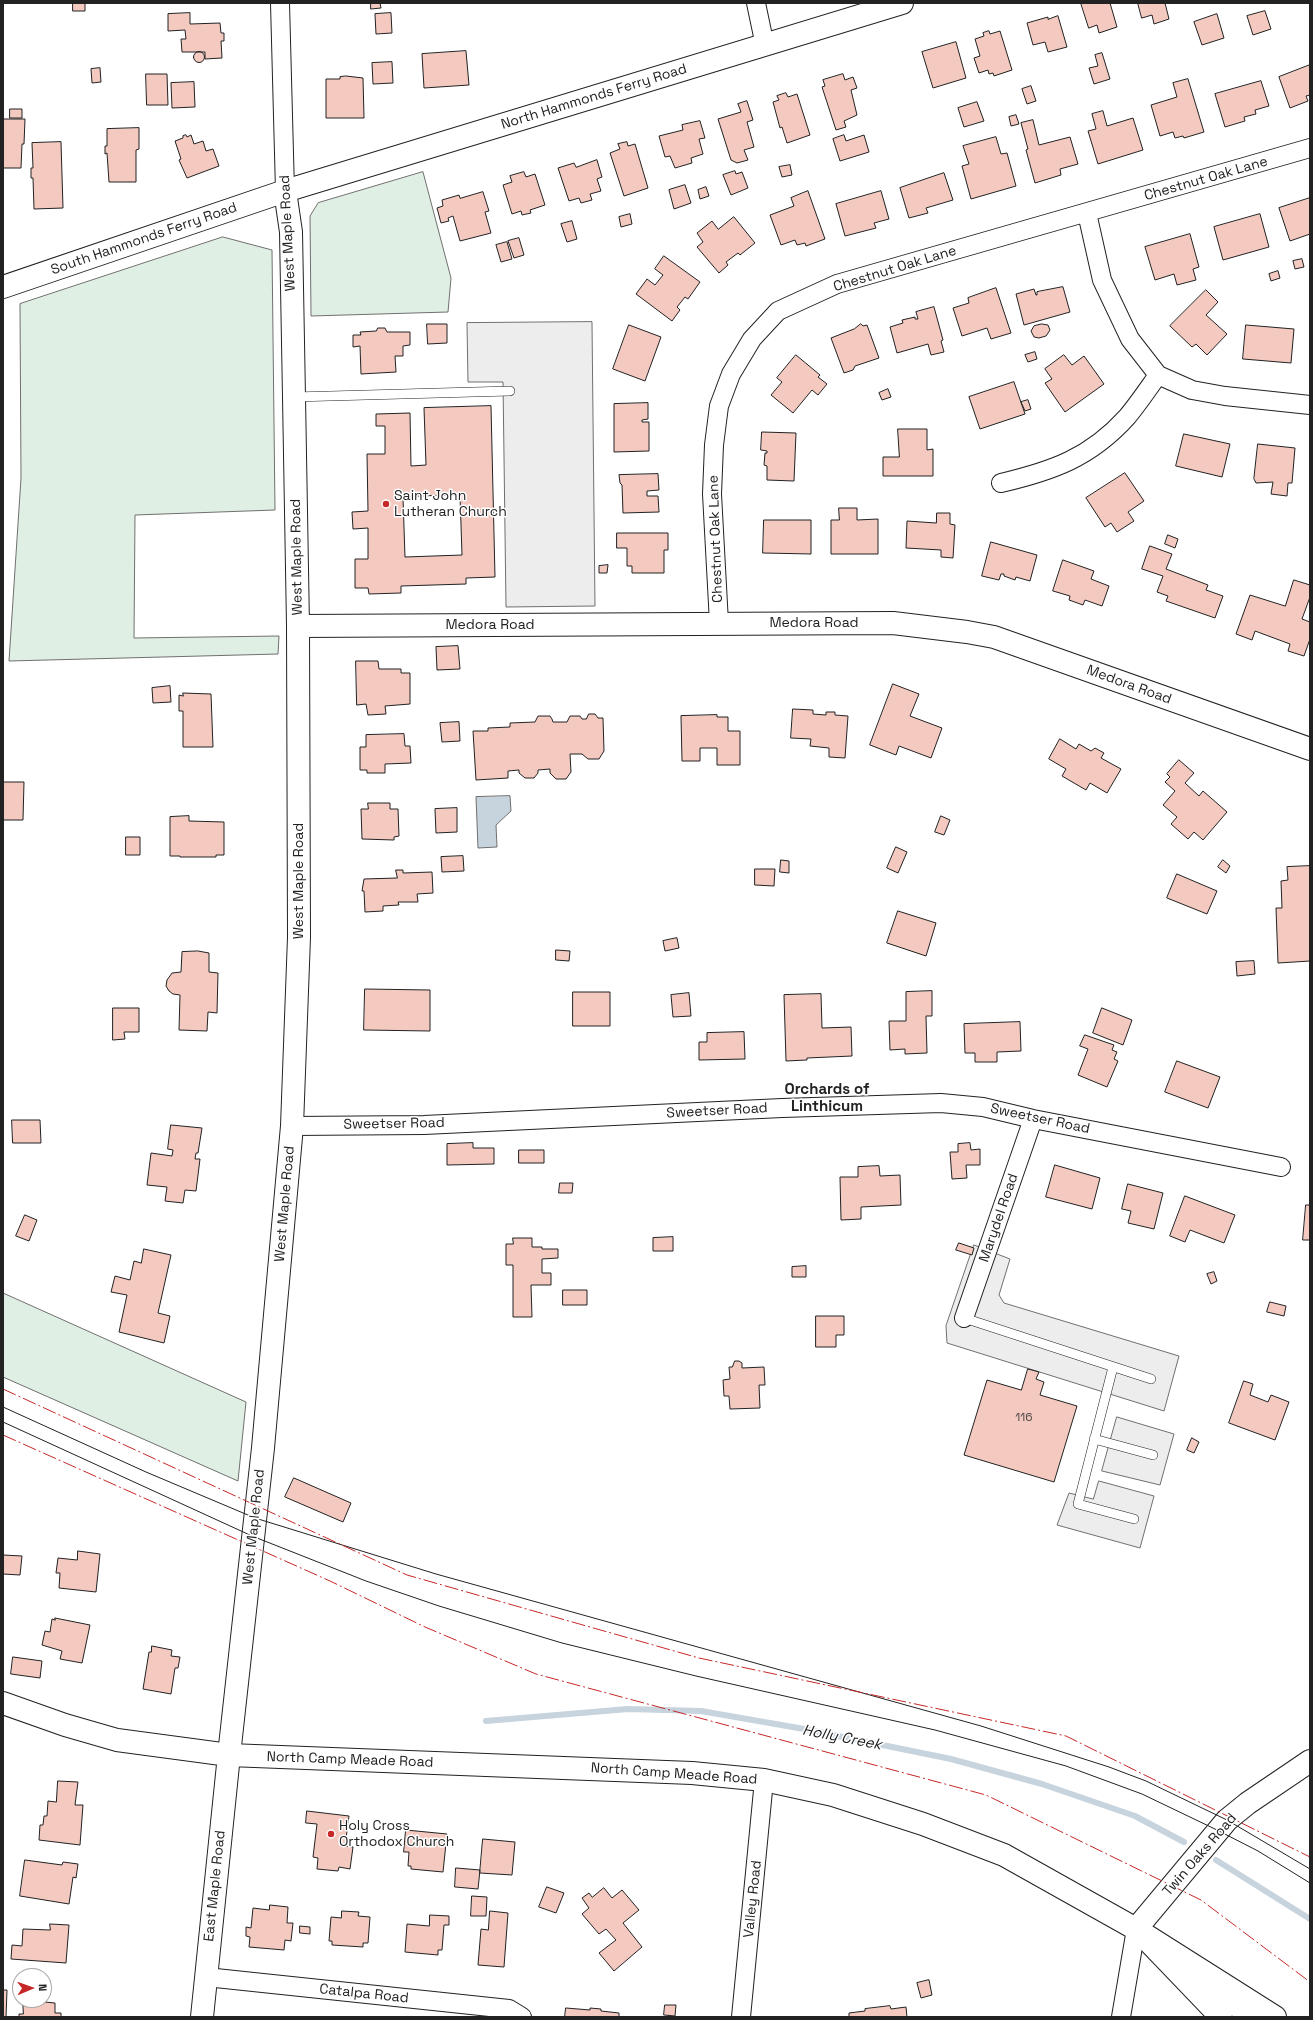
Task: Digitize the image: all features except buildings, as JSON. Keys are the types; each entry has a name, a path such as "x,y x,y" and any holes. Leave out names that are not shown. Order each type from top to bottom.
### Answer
{"main road":[{"name":"North Hammonds Ferry Road","path":"285,191 902,3"},
{"name":"South Hammonds Ferry Road","path":"3,287 285,191"},
{"name":"West Maple Road","path":"229,1756 263,1441 292,1126 299,937 298,626 291,232 285,191"},
{"name":"Medora Road","path":"298,626 893,623 967,632 994,637 1310,749"},
{"name":"North Camp Meade Road","path":"3,1704 65,1725 117,1740 229,1756 692,1772 764,1780 833,1795 923,1824 1004,1855 1136,1929 1252,2017"},
{"name":"East Maple Road","path":"202,2017 229,1756"},
{"name":"Twin Oaks Road","path":"1136,1929 1227,1820 1248,1803 1310,1761"},
{"name":"North Camp Meade Road","path":"1136,1929 1221,2017"},
{"path":"1136,1929 1275,2017"}],"street":[{"name":"West Maple Road","path":"280,3 285,191"},
{"path":"756,3 764,46"},
{"name":"Chestnut Oak Lane","path":"720,623 712,494 714,445 719,406 731,374 752,339 778,311 837,284 1310,148"},
{"path":"1088,213 1102,280 1107,292 1130,339 1158,375 1192,390 1225,396 1310,405"},
{"path":"1001,483 1037,474 1069,462 1097,444 1127,417 1158,375"},
{"name":"Sweetser Road","path":"292,1126 424,1125 782,1108 941,1103 983,1107 1033,1119 1281,1167"},
{"name":"Marydel Road","path":"964,1318 1033,1119"},
{"name":"Valley Road","path":"741,2017 764,1780"},
{"path":"1121,2017 1136,1929"},
{"name":"Catalpa Road","path":"206,1977 510,2009 522,2016"}],"lane":[{"path":"294,397 510,391"},
{"path":"964,1318 1151,1379"},
{"path":"1113,1367 1078,1504 1134,1519"},
{"path":"1094,1439 1153,1455"}],"green space":[{"path":"423,172 451,278 448,312 311,316 310,216 318,203"},
{"path":"223,237 272,250 275,510 135,515 134,638 279,636 278,654 9,661 21,478 20,304"},
{"path":"3,1293 246,1402 238,1481 3,1377"}],"shaded area":[{"path":"592,322 595,606 506,607 503,382 468,382 467,323"},
{"path":"510,796 511,811 496,825 497,847 478,848 476,797"},
{"path":"974,1245 1010,1259 999,1295 1004,1303 1179,1356 1164,1411 947,1343 946,1326"},
{"path":"1117,1417 1174,1434 1160,1485 1102,1471"},
{"path":"1099,1481 1154,1496 1140,1548 1057,1525 1069,1493 1093,1499"}],"waterway":[{"name":"Holly Creek","path":"486,1721 628,1709 701,1711 804,1729 951,1759 1042,1784 1135,1816 1184,1842"},
{"name":"Holly Creek","path":"1216,1860 1310,1919"}],"tram line":[{"path":"3,1407 146,1472 255,1518 436,1574 981,1726 1109,1767 1146,1781 1227,1820 1310,1869"},
{"path":"3,1422 252,1536 366,1581 439,1606 562,1643 696,1676 935,1730 1066,1766 1142,1794 1258,1851 1310,1883"}],"power":[{"path":"3,1389 407,1575 699,1658 1066,1736 1310,1857"},
{"path":"3,1435 330,1581 425,1627 536,1674 986,1795 1201,1900 1310,1982"}],"place":[{"name":"Saint John Lutheran Church","path":"386,504"},
{"name":"Holy Cross Orthodox Church","path":"331,1834"}],"district":[{"name":"Orchards of Linthicum","path":"827,1098"}]}
